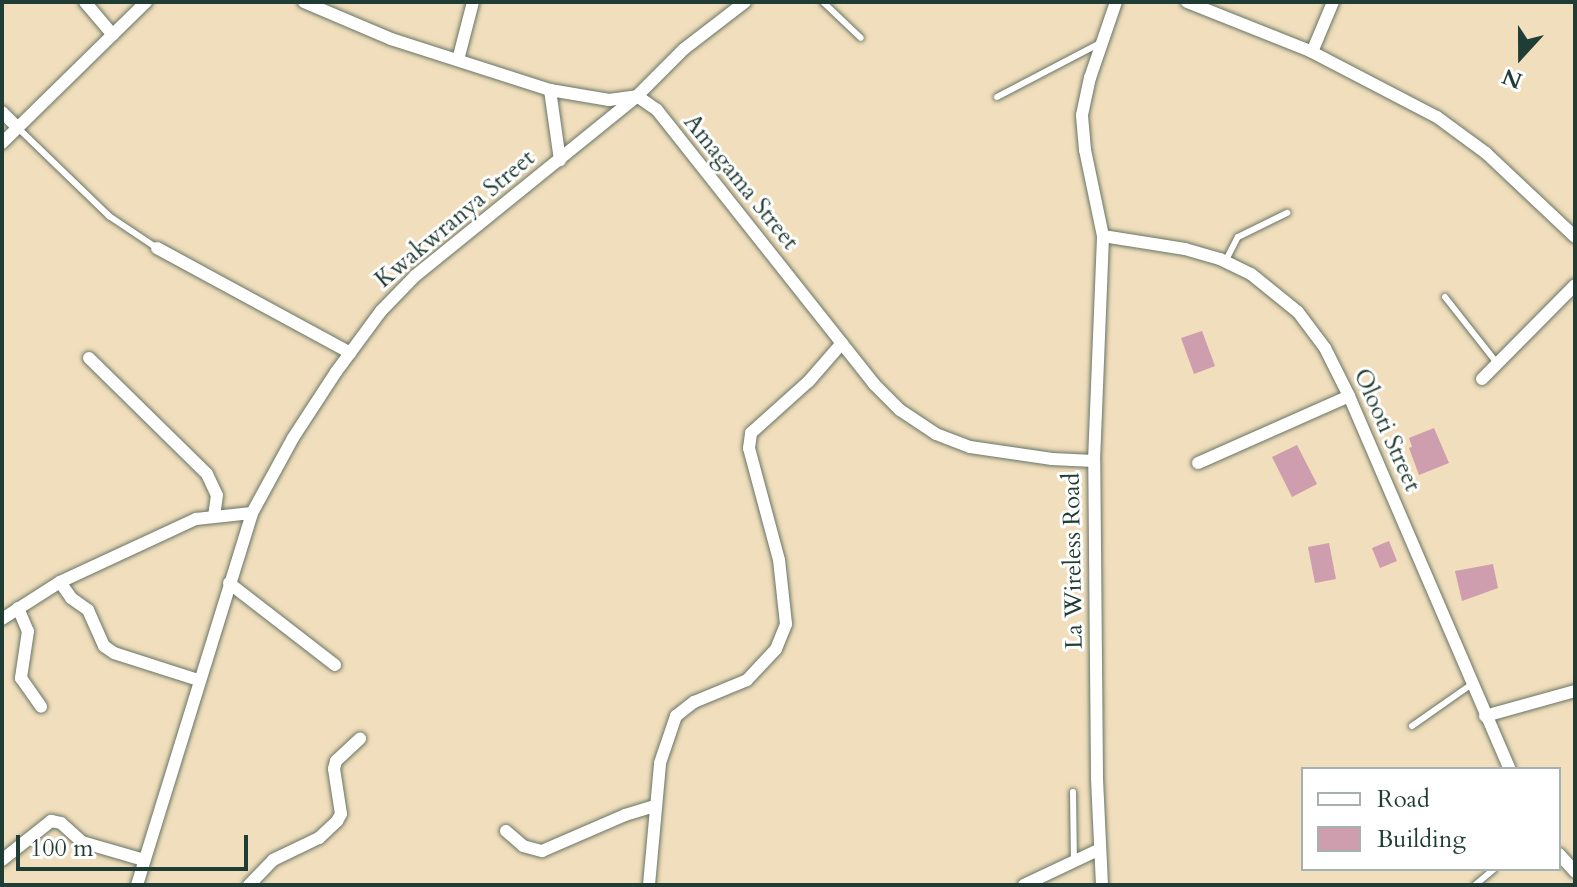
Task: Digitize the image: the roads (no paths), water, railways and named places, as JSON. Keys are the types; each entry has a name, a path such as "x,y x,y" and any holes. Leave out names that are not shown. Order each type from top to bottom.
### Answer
{"street":[{"path":"85,2 113,35"},
{"path":"2,143 146,2"},
{"path":"304,2 391,39 550,90 609,100 637,96"},
{"path":"458,60 473,2"},
{"name":"Kwakwranya Street","path":"137,885 252,513 293,438 350,353 381,311 415,276 560,160 637,96 684,49 745,2"},
{"name":"La Wireless Road","path":"1102,885 1094,461 1103,236 1085,150 1082,115 1116,2"},
{"path":"1187,2 1312,52 1437,117 1486,153 1575,237"},
{"path":"1312,52 1333,2"},
{"path":"550,90 559,131 560,160"},
{"name":"Amagama Street","path":"637,96 657,110 842,343 900,410 936,434 1000,453 1094,461"},
{"path":"2,112 18,128"},
{"name":"Olooti Street","path":"1103,236 1185,249 1225,262 1251,274 1298,312 1325,348 1349,396 1509,767"},
{"path":"157,248 350,353"},
{"path":"1482,379 1575,285"},
{"path":"649,885 660,763 676,716 694,702 747,680 782,638 787,606 782,575 749,441 757,425 809,381 842,343"},
{"path":"89,358 215,484 214,516"},
{"path":"1198,463 1349,396"},
{"path":"41,707 21,678 28,631 8,611 60,582 174,528 214,516 252,513"},
{"path":"60,582 71,598 88,610 104,646 114,653 198,680"},
{"path":"229,583 335,665"},
{"path":"1485,716 1575,691"},
{"path":"249,885 273,860 319,838 337,821 341,814 334,769 336,761 360,739"},
{"path":"506,831 523,846 542,851 655,806"},
{"path":"2,860 51,821 61,823 82,842 144,860"},
{"path":"1024,885 1100,849"},
{"path":"1561,856 1575,872"}],"lane":[{"path":"823,2 861,38"},
{"path":"997,97 1102,42"},
{"path":"18,128 109,216 157,248"},
{"path":"1225,262 1238,237 1287,213"},
{"path":"1445,297 1497,363"},
{"path":"1412,726 1472,684"},
{"path":"1073,792 1074,862"},
{"path":"1475,885 1492,871"}]}
